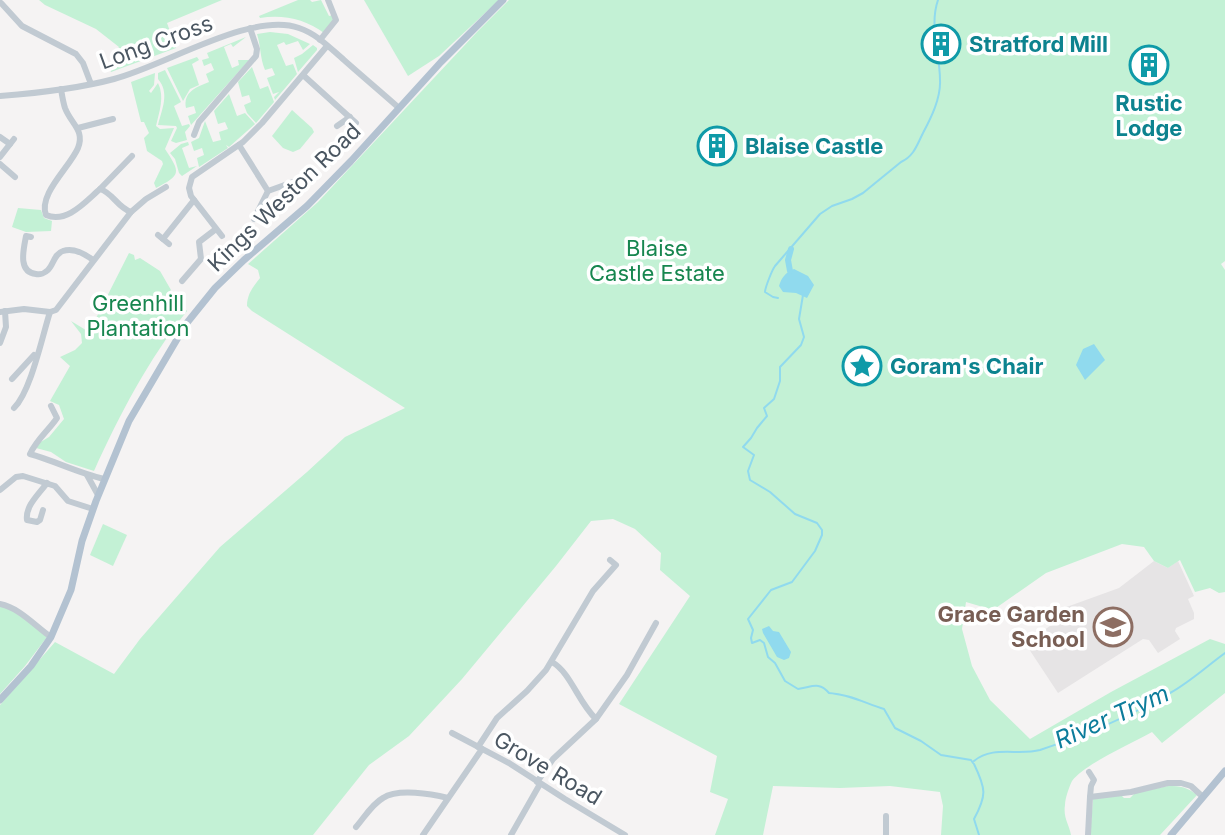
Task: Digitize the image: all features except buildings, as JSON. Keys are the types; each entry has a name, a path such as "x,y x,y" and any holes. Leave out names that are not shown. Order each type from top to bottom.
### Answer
{"main road":[{"name":"Kings Weston Road","path":"0,700 31,666 51,637 71,590 82,541 98,495 129,421 186,324 244,260 307,206 503,0"},
{"path":"1171,835 1225,771"}],"street":[{"path":"320,40 336,20 328,0"},
{"path":"2,8 26,29 76,54 91,84"},
{"name":"Long Cross","path":"0,96 116,79 250,28 269,25 291,26 308,32 399,108"},
{"path":"194,135 199,122 257,54 250,28"},
{"path":"222,236 194,200 189,188 193,175 239,145 262,123 327,46"},
{"path":"303,75 353,120 337,126"},
{"path":"61,89 65,108 80,137 77,150 45,203 45,212 50,218 76,209 130,160"},
{"path":"78,128 110,118"},
{"path":"0,137 12,141 0,157"},
{"path":"239,145 268,191"},
{"path":"0,164 15,177"},
{"path":"254,219 268,191 293,182"},
{"path":"0,343 6,327 3,312 24,309 50,312 58,308 131,212 166,187"},
{"path":"100,189 122,209 131,212"},
{"path":"163,239 194,200"},
{"path":"250,202 260,206"},
{"path":"182,281 199,266 202,257 199,242 216,229"},
{"path":"31,237 26,236 22,258 26,269 33,274 47,271 55,257 64,250 80,252 93,260"},
{"path":"12,379 37,352 50,321 50,312"},
{"path":"14,408 28,387 37,352"},
{"path":"51,406 57,418 47,434 38,439 30,454 104,479"},
{"path":"87,475 98,495"},
{"path":"0,490 17,476 47,483 56,487 68,501 93,509"},
{"path":"43,510 37,522 27,520 28,509 47,483"},
{"path":"423,835 497,718 541,677 552,662 593,591 616,565 610,560"},
{"path":"0,604 17,610 51,637"},
{"path":"511,835 553,759 596,719 657,626"},
{"path":"552,662 563,670 596,719"},
{"name":"Grove Road","path":"452,733 509,763 625,835"},
{"path":"1088,835 1094,780 1089,772"},
{"path":"1090,797 1181,783 1191,786 1203,797"},
{"path":"356,827 368,819 379,800 389,795 448,798"},
{"path":"884,820 886,835"}],"shaded area":[{"name":"Grace Garden School","path":"1154,561 1168,568 1178,561 1194,596 1188,599 1194,619 1175,631 1180,639 1158,653 1149,640 1143,639 1058,693 1025,643 1050,626 1065,621 1061,609 1119,588"}],"green space":[{"path":"39,0 222,0 167,23 176,48 111,72 109,65 119,47 96,29"},
{"path":"298,0 321,0 329,16 333,15 334,19 324,33 294,19 259,16"},
{"path":"364,0 499,0 439,56 408,76"},
{"name":"Blaise Castle Estate","path":"509,0 1225,0 1225,261 1221,264 1225,270 1225,592 1219,593 1210,588 1195,592 1180,560 1168,568 1154,561 1144,547 1122,544 1046,573 993,610 966,602 962,629 972,666 990,700 1030,739 1210,639 1225,644 1225,693 1162,743 1152,732 1098,761 1072,781 1065,810 1071,835 941,835 943,806 940,792 890,786 773,786 763,835 715,835 728,799 710,792 717,756 619,704 690,596 660,570 661,553 635,529 613,519 591,521 462,679 409,736 369,765 313,835 0,835 0,705 55,642 114,674 140,639 220,547 345,437 405,408 252,311 247,306 248,298 260,278 258,270 248,264 318,202"},
{"path":"257,34 288,34 310,44 303,50 298,41 277,45 286,66 293,64 297,74 275,100 279,92 273,94 267,78 275,75 272,68 265,70"},
{"path":"246,37 233,47 231,44 224,47 232,68 239,65 238,60 249,60 191,125 188,116 196,113 194,106 186,108 186,98 195,88 209,82 206,74 214,70 211,63 204,66 202,60 209,58 207,53"},
{"path":"313,45 317,50 298,72 294,58"},
{"path":"197,57 199,60 192,64 199,85 190,89 183,101 167,68"},
{"path":"252,67 260,89 268,86 274,102 256,123 244,105 251,102 249,95 242,97 238,82"},
{"path":"165,70 181,102 174,106 182,126 190,126 185,132 187,140 176,143 171,141 176,126 158,125 164,90 158,73"},
{"path":"155,73 154,85 149,91 151,93 158,83 161,99 156,126 160,129 174,128 165,149 176,168 170,180 156,188 154,183 163,164 147,151 144,138 149,133 144,122 141,122 131,82"},
{"path":"229,94 237,116 245,113 255,124 229,147 226,145 228,148 199,167 197,158 204,155 202,148 194,151 191,142 199,138 205,121 213,142 221,140 219,132 228,129 225,122 218,124 214,111"},
{"path":"292,110 314,132 300,149 293,152 283,148 272,136"},
{"path":"188,142 189,145 182,148 189,168 197,166 182,176 170,153"},
{"path":"18,208 41,210 44,218 52,221 51,231 26,232 12,227"},
{"name":"Greenhill Plantation","path":"129,253 134,255 135,260 140,258 160,271 171,290 169,292 187,311 136,388 94,471 36,448 64,419 59,405 50,401 70,366 60,357 82,343 81,334 71,321 89,332"},
{"path":"103,524 127,535 113,566 90,555"},
{"path":"0,606 17,612 47,637 0,694"},
{"path":"1168,786 1184,788 1197,795 1160,835 1090,835 1093,799 1121,795 1130,798 1135,793"}],"water":[{"path":"794,269 808,276 814,285 807,298 783,292 779,286 784,276"},
{"path":"1094,344 1105,360 1085,380 1076,365 1083,349"},
{"path":"769,626 779,632 791,652 789,658 784,660 777,657 763,633 762,629"}],"waterway":[{"path":"778,298 765,292 774,268 820,214 863,193 909,157 917,146 939,94 935,20 938,0"},
{"path":"790,271 788,260 791,249"},
{"path":"803,295 799,319 804,337 801,345 780,367 780,381 774,399 764,408 767,416 743,447 754,455 748,471 750,480 770,492 795,514 817,523 822,535 815,551 792,582 771,590 748,619 753,630 752,643 760,640 764,643 768,657 785,681 798,689 818,686 829,693 884,709 895,728 941,755 971,760 973,763"},
{"name":"River Trym","path":"974,761 989,753 1040,750 1106,725 1177,689 1225,653"},
{"name":"River Trym","path":"974,764 983,792 974,819 979,835"}],"place":[{"name":"Stratford Mill","path":"941,44"},
{"name":"Rustic Lodge","path":"1149,65"},
{"name":"Blaise Castle","path":"717,146"},
{"name":"Goram's Chair","path":"862,366"},
{"name":"Grace Garden School","path":"1113,627"}]}
